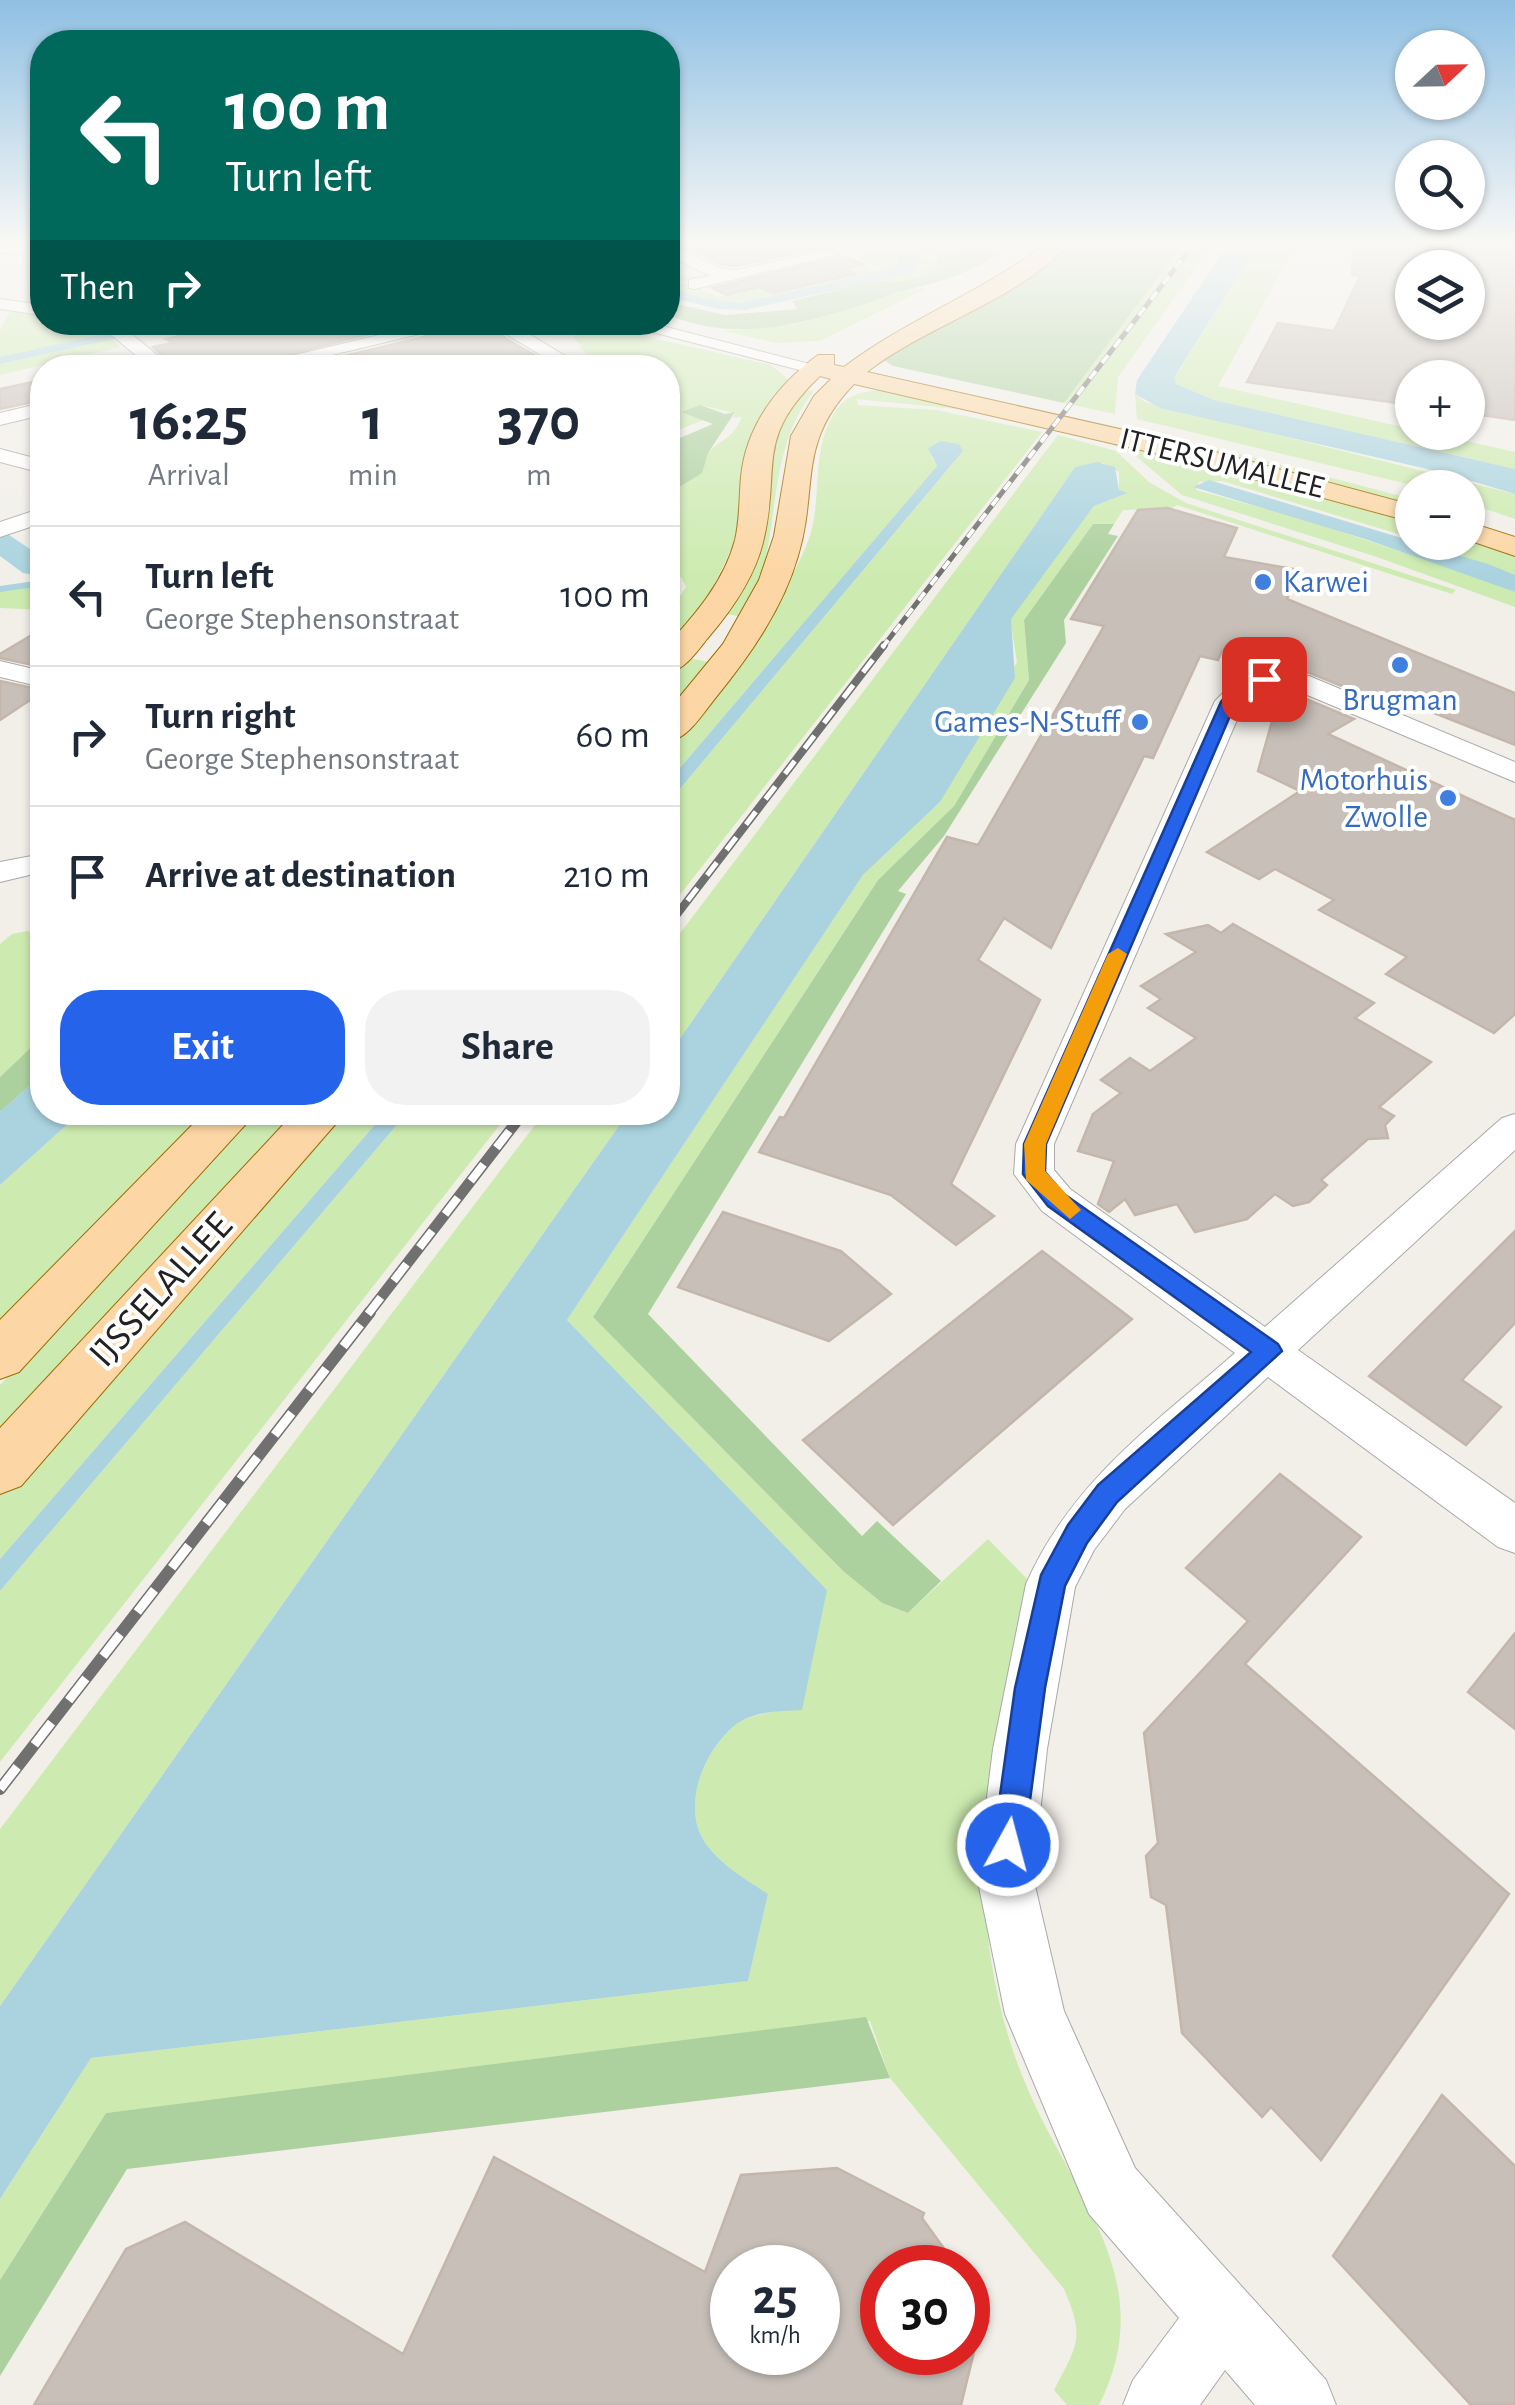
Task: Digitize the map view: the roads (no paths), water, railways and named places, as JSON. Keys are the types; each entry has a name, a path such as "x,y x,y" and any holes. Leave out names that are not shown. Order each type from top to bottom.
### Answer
{"main road":[{"path":"680,650 734,579 750,540 756,464 764,436 781,404 839,362 860,352"},
{"path":"680,718 727,664 765,604 792,521 802,442 839,362"},
{"name":"ITTERSUMALLEE","path":"839,362 1261,455 1395,490"},
{"name":"ITTERSUMALLEE","path":"839,362 1395,509"},
{"path":"1485,516 1515,526"},
{"path":"1485,537 1515,547"},
{"name":"IJSSELALLEE","path":"0,1356 222,1125"},
{"name":"IJSSELALLEE","path":"0,1468 311,1125"}],"street":[{"name":"ITTERSUMALLEE","path":"786,352 839,362"},
{"name":"ITTERSUMALLEE","path":"798,352 839,362"},
{"path":"0,419 30,412"},
{"path":"0,454 30,463"},
{"path":"3,529 30,519"},
{"path":"0,669 30,676"},
{"path":"1515,773 1299,682 1264,679 1241,686 1229,702 1035,1144 1034,1174 1056,1200 1515,1531"},
{"path":"0,872 30,865"},
{"path":"1301,2405 1112,2190 1035,2014 1005,1877 1020,1749 1051,1584 1077,1534 1108,1494 1515,1128"},
{"path":"1158,2405 1222,2316"}],"water":[{"path":"22,352 53,352 0,364 0,357"},
{"path":"1156,352 1190,352 1175,376 1176,384 1214,400 1395,441 1395,450 1432,450 1515,469 1515,494 1485,485 1485,470 1432,470 1160,408 1135,394 1137,380"},
{"path":"941,441 959,444 963,451 680,789 680,768 937,466 928,448"},
{"path":"1097,462 1115,467 1119,490 1128,493 1094,506 1011,619 1015,678 940,802 863,875 567,1320 827,1590 802,1710 758,1715 734,1726 707,1760 697,1788 696,1817 704,1841 729,1867 768,1894 748,1981 91,2058 0,2199 0,2006 620,1125 680,1125 680,1039 1075,467"},
{"path":"1209,480 1395,536 1395,550 1365,539 1193,487"},
{"path":"0,529 30,549 30,574 23,573 0,556"},
{"path":"1424,560 1475,560 1488,564 1515,575 1515,592"},
{"path":"30,1086 30,1125 67,1125 0,1185 0,1112"},
{"path":"375,1125 397,1125 0,1591 0,1559"}],"waterway":[{"path":"0,589 30,585"}],"railway":[{"path":"882,648 1110,352"},
{"path":"680,910 884,645"},
{"path":"368,1314 514,1125"},
{"path":"0,1789 370,1312"}],"place":[{"name":"Karwei","path":"1263,582"},
{"name":"Brugman","path":"1400,665"},
{"name":"Games-N-Stuff","path":"1140,722"},
{"name":"Motorhuis Zwolle","path":"1448,798"}]}
